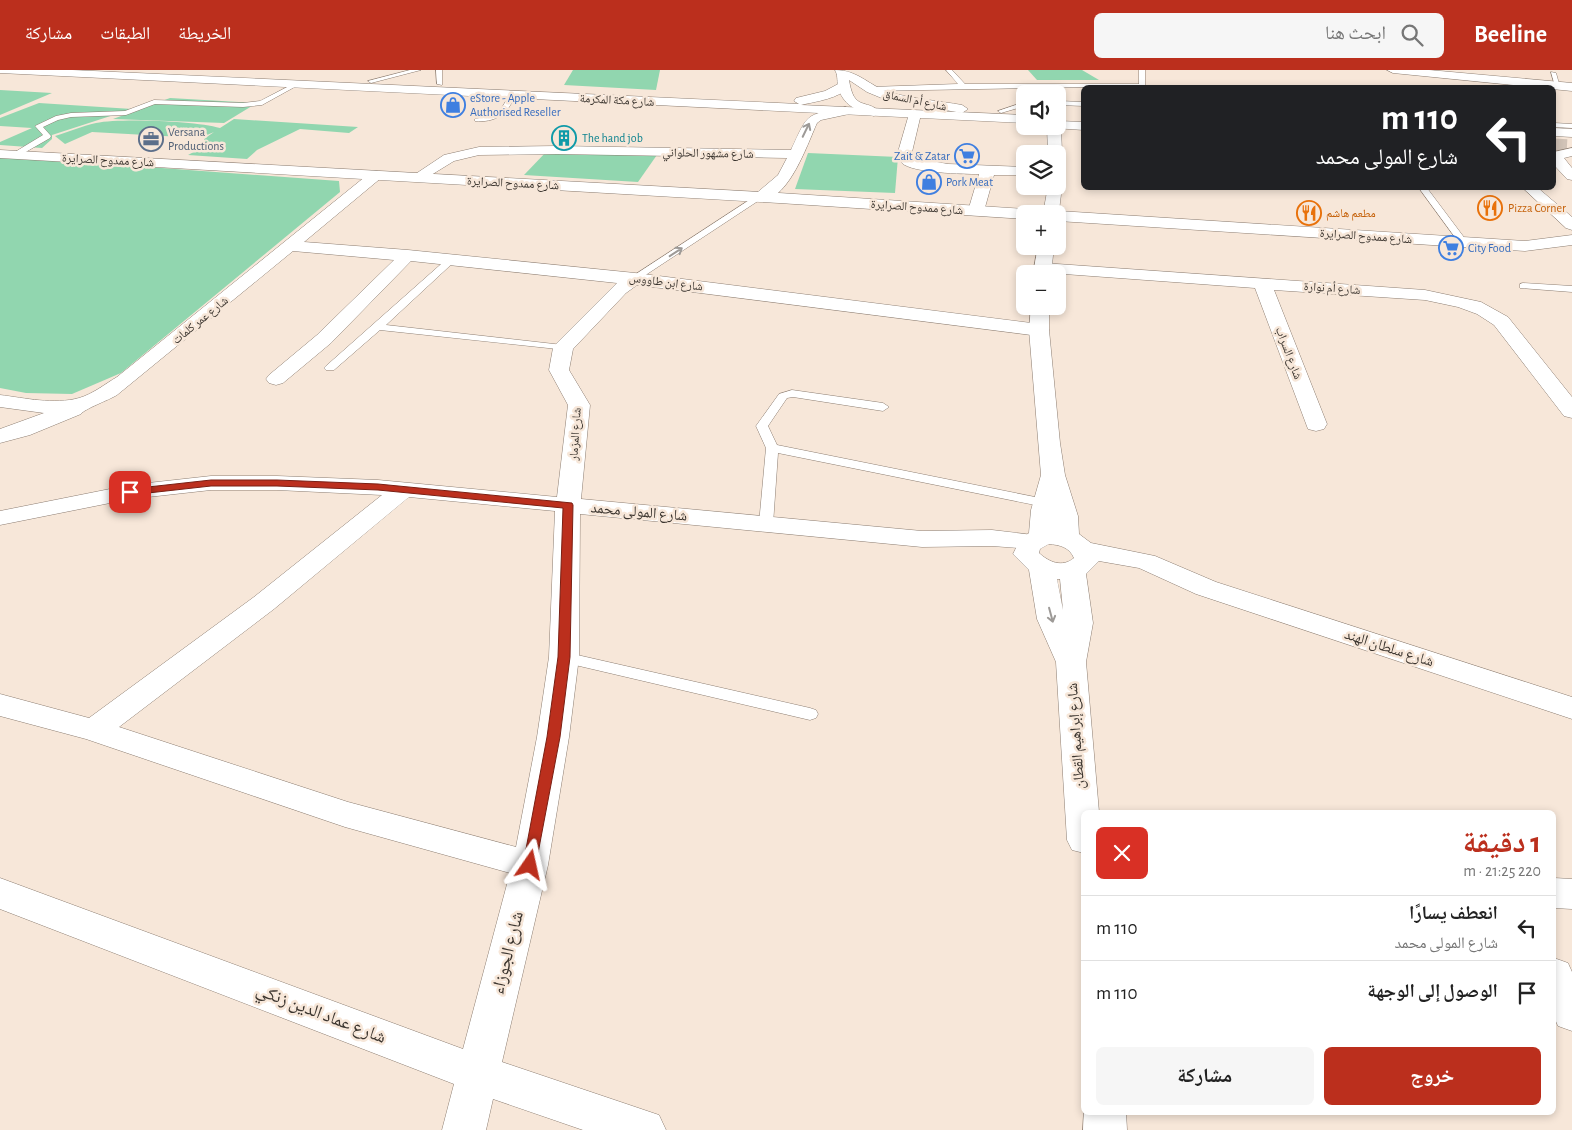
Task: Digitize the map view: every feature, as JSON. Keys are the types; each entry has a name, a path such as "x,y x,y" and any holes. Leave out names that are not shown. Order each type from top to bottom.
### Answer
{"street":[{"name":"شارع مكة المكرمة","path":"0,70 511,95 960,112"},
{"name":"شارع مكة المكرمة","path":"153,70 800,101 848,107"},
{"path":"1393,70 1528,85"},
{"name":"شارع أم السماق","path":"842,71 848,107 874,112"},
{"name":"شارع أم السماق","path":"842,71 871,89 898,99 960,112"},
{"path":"800,101 829,94 844,86"},
{"path":"1558,86 1572,87"},
{"path":"760,197 778,185 785,177 811,121 817,117 848,107"},
{"name":"شارع مكة المكرمة","path":"874,112 915,114 1016,112"},
{"path":"960,112 1016,119"},
{"path":"1066,113 1081,114"},
{"path":"915,114 905,152 905,158 909,161 929,166 1016,171"},
{"path":"1066,120 1081,121"},
{"path":"1066,125 1081,126"},
{"name":"شارع مشهور الحلواني","path":"418,177 449,158 479,151 548,150 795,154"},
{"path":"1566,181 1556,158 1558,155 1572,152"},
{"name":"شارع ممدوح الصرايرة","path":"7,154 1016,213"},
{"path":"976,211 988,170"},
{"name":"شارع عمر كلمات","path":"0,401 60,406 83,404 104,395 124,381 291,246 376,175"},
{"path":"1532,190 1572,225"},
{"name":"شارع ممدوح الصرايرة","path":"1066,217 1525,246 1572,257"},
{"name":"شارع ممدوح الصرايرة","path":"1525,246 1572,240"},
{"name":"شارع ابن طاووس","path":"291,246 452,259 635,278 1039,330"},
{"path":"276,379 324,340 408,255"},
{"name":"شارع أم نوارة","path":"1066,272 1262,283 1425,295 1452,300 1492,313 1501,321 1572,411"},
{"path":"563,348 620,289 635,278"},
{"name":"شارع السراب","path":"1262,283 1316,424"},
{"name":"شارع إبراهيم القطان","path":"1040,315 1039,330 1053,475 1066,516 1057,554"},
{"name":"شارع المزمار","path":"563,348 559,370 579,406 568,505"},
{"path":"0,436 60,416 83,404"},
{"name":"شارع إبراهيم القطان","path":"1053,475 1043,510 1079,623 1071,662 1082,810"},
{"name":"شارع المولى محمد","path":"0,518 130,492 211,483 277,483 403,490 922,539 988,554 1057,554"},
{"path":"94,730 264,603 403,490"},
{"name":"شارع الجوزاء","path":"464,1130 530,865 553,737 564,657 568,505"},
{"name":"شارع سلطان الهند","path":"1057,554 1206,588 1572,708"},
{"path":"0,705 94,730 345,814 530,865"},
{"name":"شارع عماد الدين زنكي","path":"0,893 478,1074 644,1130"},
{"path":"1556,893 1572,894"},
{"path":"1556,978 1572,1013"},
{"path":"1104,1115 1105,1130"}],"lane":[{"path":"371,81 418,70"},
{"path":"439,70 440,84"},
{"path":"948,70 963,86"},
{"path":"1142,70 1142,85"},
{"path":"1553,74 1558,86"},
{"path":"7,154 46,136 39,126 56,118 71,115 126,113 154,102 243,105 262,103 297,84"},
{"path":"871,89 1016,86"},
{"path":"1066,86 1081,86"},
{"path":"478,120 505,111 509,107 511,95"},
{"path":"1066,103 1081,104"},
{"path":"1001,111 1016,107"},
{"path":"1424,190 1463,242"},
{"path":"635,278 760,197"},
{"path":"330,368 452,259"},
{"path":"1523,286 1572,290"},
{"path":"378,327 563,348"},
{"path":"766,524 772,448 762,426 783,396 792,393 883,407"},
{"path":"772,448 1045,503"},
{"path":"564,657 810,714"}],"green space":[{"path":"573,70 660,70 656,90 564,85"},
{"path":"1028,70 1082,70 1099,80 1037,80"},
{"path":"0,90 52,93 0,115"},
{"path":"170,98 257,103 224,123 113,119"},
{"path":"39,103 132,109 52,135 52,139 42,148 0,145 0,142 32,128 0,126 0,118"},
{"path":"234,119 358,127 349,133 300,129 257,150 247,159 188,155 207,145 204,139 214,132 200,138 92,132 65,144 55,136 91,124 107,121 176,122 220,128"},
{"path":"548,150 659,152 638,182 524,175"},
{"path":"808,153 898,157 895,193 795,189"},
{"path":"0,156 339,181 340,192 121,373 72,394 26,393 0,388"}],"tunnel":[{"path":"1556,145 1572,146"}],"place":[{"name":"eStore - Apple Authorised Reseller","path":"453,105"},
{"name":"The hand job","path":"564,138"},
{"name":"Versana Productions","path":"151,139"},
{"name":"Zait & Zatar","path":"967,156"},
{"name":"Pork Meat","path":"929,182"},
{"name":"Pizza Corner","path":"1490,208"},
{"name":"مطعم هاشم","path":"1309,213"},
{"name":"City Food","path":"1451,248"}],"route":[{"path":"130,492 211,483 277,483 378,487 568,505 564,657 553,737 530,865"}]}
